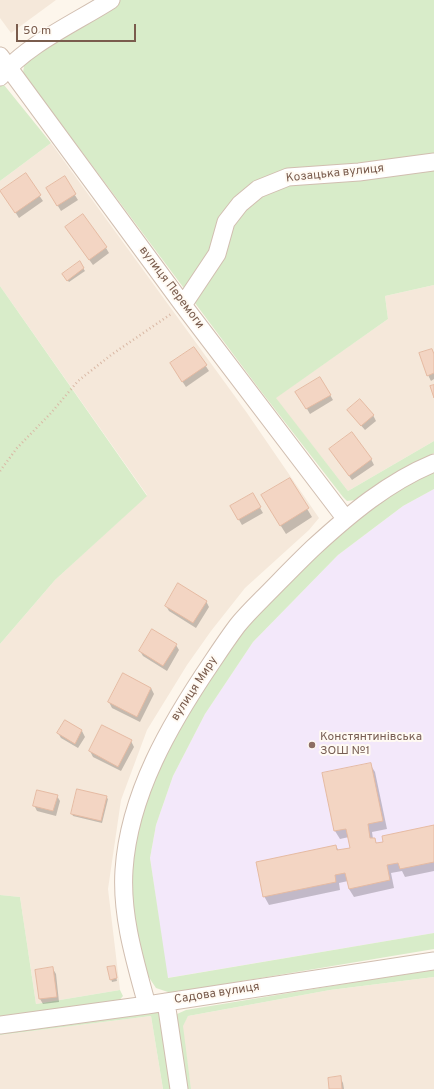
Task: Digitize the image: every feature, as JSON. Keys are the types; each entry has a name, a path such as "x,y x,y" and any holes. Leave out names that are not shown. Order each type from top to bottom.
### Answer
{"street":[{"path":"3,67 111,0"},
{"name":"вулиця Перемоги","path":"3,67 345,518"},
{"name":"Козацька вулиця","path":"182,305 217,254 226,222 240,204 258,189 288,177 359,172 434,162"},
{"name":"вулиця Миру","path":"147,1005 132,949 124,908 124,870 134,813 153,764 172,725 192,692 237,626 294,565 345,518 387,488 434,463"},
{"name":"Садова вулиця","path":"0,1025 147,1005 434,961"},
{"path":"166,1002 179,1089"}],"path":[{"path":"0,471 17,448 51,413 78,381 111,354 182,305"}],"shaded area":[{"path":"0,0 56,0 11,33 0,18"},
{"path":"51,143 247,413 319,518 309,530 245,588 211,631 187,665 147,730 121,800 108,889 120,990 36,1004 20,897 0,895 0,644 55,580 147,495 0,286 0,181"},
{"path":"434,285 434,441 348,491 275,398 388,319 385,296"},
{"name":"Констянтинівська ЗОШ №1","path":"434,489 434,933 167,978 150,858 156,825 173,776 205,714 253,642 338,555 403,506"},
{"path":"434,977 434,1089 191,1089 182,1026 188,1016 330,990"},
{"path":"151,1016 163,1089 0,1089 0,1035"}],"green space":[{"path":"118,0 434,0 434,285 385,296 388,319 276,398 348,491 434,441 434,453 378,485 356,500 347,501 343,497 260,390 23,73 25,59"},
{"path":"0,80 51,143 0,181"},
{"path":"0,286 147,496 55,580 0,644"},
{"path":"434,471 434,489 403,506 338,555 253,642 205,714 173,776 156,825 150,858 168,978 434,933 434,949 171,993 156,988 144,970 134,934 131,851 153,780 166,753 213,670 249,621 351,522 402,488"},
{"path":"0,895 20,897 36,1004 120,990 123,996 116,1004 0,1020"},
{"path":"434,970 434,977 330,990 188,1016 183,1026 191,1089 184,1089 175,1027 177,1014 186,1010"},
{"path":"154,1011 159,1013 164,1023 173,1089 163,1089 151,1016 0,1035 0,1031"}],"building":[{"path":"26,173 41,195 15,213 0,191"},
{"path":"65,176 76,194 57,206 46,188"},
{"path":"83,214 107,247 89,260 65,227"},
{"path":"80,261 84,268 67,281 62,274"},
{"path":"194,347 207,365 182,382 170,363"},
{"path":"432,349 434,354 434,373 427,376 419,353"},
{"path":"320,377 331,395 306,409 295,392"},
{"path":"434,385 434,398 430,386"},
{"path":"360,399 374,415 361,426 347,410"},
{"path":"352,432 372,459 349,476 329,449"},
{"path":"290,478 309,508 280,526 261,495"},
{"path":"253,493 261,507 238,520 230,506"},
{"path":"178,583 207,601 193,623 165,606"},
{"path":"152,629 177,644 163,666 139,651"},
{"path":"123,673 151,688 137,717 108,702"},
{"path":"65,720 82,730 75,744 57,733"},
{"path":"102,725 132,740 118,767 89,751"},
{"path":"371,763 383,821 368,824 370,838 375,838 376,843 383,842 382,836 434,825 434,862 400,869 398,863 387,865 390,880 349,889 345,873 335,875 336,882 263,897 256,862 336,845 337,850 350,848 346,829 334,831 322,773"},
{"path":"77,789 107,796 101,821 71,814"},
{"path":"37,790 58,795 53,811 33,806"},
{"path":"115,966 117,978 110,980 107,967"},
{"path":"53,967 57,997 39,999 35,970"},
{"path":"341,1076 342,1089 329,1089 328,1078"}],"place":[{"name":"Констянтинівська ЗОШ №1","path":"312,745"}]}
